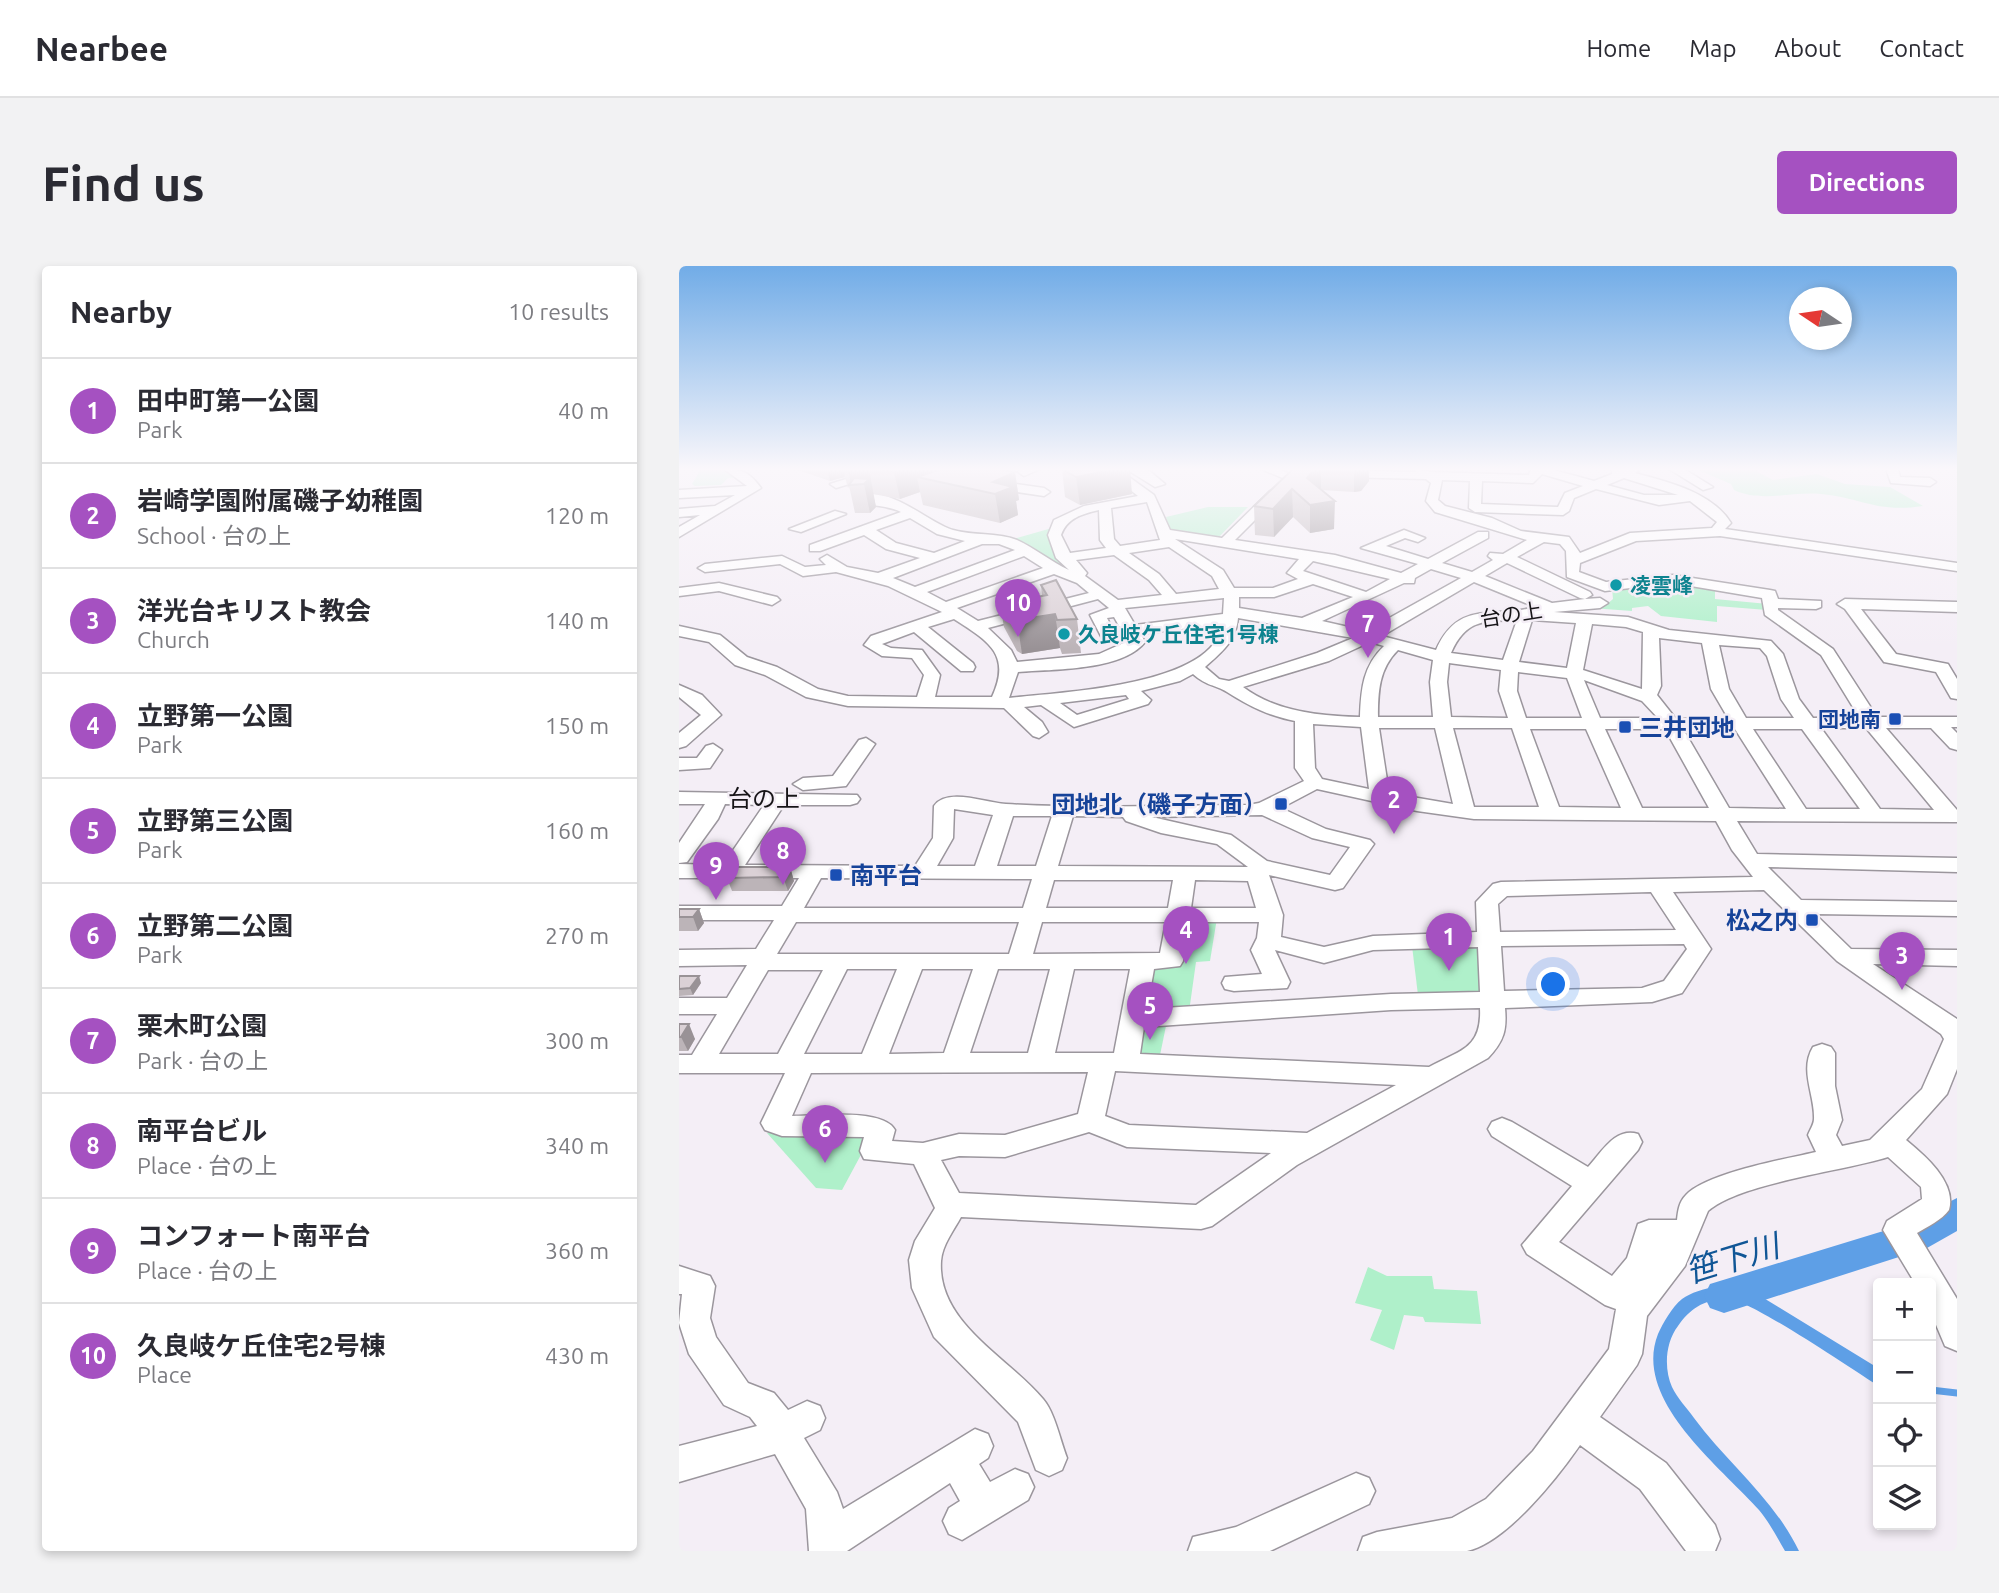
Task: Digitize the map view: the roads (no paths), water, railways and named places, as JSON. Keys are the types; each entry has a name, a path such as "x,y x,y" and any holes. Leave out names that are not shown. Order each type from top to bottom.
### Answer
{"street":[{"path":"937,529 980,540 1012,543 1080,573"},
{"path":"1011,668 1112,657 1137,645 1133,632 1117,608 1059,563 1053,543 1054,529"},
{"path":"1106,529 1107,540 1116,550 1154,577 1172,598"},
{"path":"679,631 714,638 741,661 823,696 848,701 1003,703 1046,699 1075,722 1142,700 1126,690 1161,681 1194,666 1221,645 1229,630 1229,592 1218,573 1166,538 1162,529"},
{"path":"1224,543 1239,529"},
{"path":"1506,529 1541,538 1563,540 1573,551 1571,574 1603,595"},
{"path":"838,568 813,547 861,530 891,546 934,557"},
{"path":"1572,561 1630,538 1720,532 1957,567"},
{"path":"924,702 934,674 933,669 916,653 888,653 872,645 877,639 917,626 1059,563 1182,534 1224,543 1335,559 1449,591"},
{"path":"1335,559 1404,534 1418,538"},
{"path":"1306,622 1403,578 1483,535"},
{"path":"1230,687 1322,657 1366,638 1541,538"},
{"path":"879,578 980,540"},
{"path":"1372,546 1474,577 1550,608"},
{"path":"1460,547 1505,558 1603,595"},
{"path":"914,592 1026,551"},
{"path":"1598,551 1626,583"},
{"path":"1310,556 1294,573 1364,596"},
{"path":"705,568 782,560 803,572 838,568 879,578 914,592 977,626 1005,649 1011,668 1003,703"},
{"path":"1117,608 1172,598 1229,592 1274,593 1359,566"},
{"name":"台の上","path":"1442,657 1452,634 1468,621 1490,614 1526,615 1603,595 1626,583 1673,579 1770,598"},
{"path":"679,592 719,587 772,600"},
{"path":"977,626 1101,594"},
{"path":"1817,604 1770,598 1770,612 1776,619 1818,642 1828,652 1871,722 1953,816"},
{"path":"1957,607 1848,604 1890,658 1942,668 1957,694"},
{"path":"1133,632 1231,615 1306,622 1442,657 1574,673 1607,680 1649,697 1658,704 1752,860 1770,883 1845,956 1950,1028 1957,1039"},
{"path":"1551,814 1508,691 1510,665 1526,615 1628,622 1667,635 1753,641 1772,649 1790,699 1874,814"},
{"path":"1585,618 1574,673 1580,695 1634,813"},
{"path":"917,626 967,667"},
{"path":"1649,697 1652,686 1651,630"},
{"path":"1709,638 1720,690 1800,815"},
{"path":"1380,797 1370,722 1369,692 1377,661 1394,646"},
{"path":"1442,657 1437,681 1465,812"},
{"path":"1194,666 1214,683 1230,687 1253,702 1304,718 1370,722 1593,724 1738,721 1957,722"},
{"path":"679,690 696,699 712,715 679,742"},
{"path":"1003,703 1036,726 1039,732"},
{"path":"1304,718 1305,768 1315,783"},
{"path":"1936,722 1957,744"},
{"path":"730,871 785,798 803,784 839,782 866,744"},
{"path":"679,764 703,764 713,750"},
{"path":"922,872 943,838 944,806 953,803 1005,810 1248,811 1265,808 1315,783 1465,812 1953,816"},
{"name":"台の上","path":"679,798 850,799"},
{"path":"679,857 708,818 718,798"},
{"path":"679,871 1185,874 1260,870 1335,883 1363,844 1319,834 1265,808"},
{"path":"984,871 1005,810"},
{"path":"1019,960 1064,811"},
{"path":"1121,811 1161,827 1224,839 1260,870 1272,915 1269,941 1263,950 1277,982 1234,983"},
{"path":"1752,860 1957,865"},
{"path":"690,1063 734,1006 814,872"},
{"path":"679,958 838,963 1171,961 1185,874"},
{"path":"923,1154 946,1200 953,1205 1201,1217 1310,1144 1479,1052 1490,1040 1494,1028 1487,902 1501,889 1770,883"},
{"path":"1132,1019 1391,1002 1492,1001 1658,993 1673,987 1699,949 1657,884"},
{"path":"1794,907 1957,909"},
{"path":"679,913 1272,915"},
{"path":"1269,941 1324,955 1373,943 1488,938 1692,937"},
{"path":"1845,956 1957,958"},
{"path":"954,1063 988,962"},
{"path":"1039,1063 1064,962"},
{"path":"838,963 795,1063 775,1123 782,1126 877,1127 881,1130 874,1151 923,1154 959,1145 1005,1146 1077,1122 1090,1121 1127,1136 1310,1144"},
{"path":"872,1063 912,963"},
{"path":"1090,1121 1132,1019 1143,963"},
{"path":"679,1006 734,1006"},
{"path":"1377,1551 1461,1544 1499,1512 1546,1463 1625,1354 1631,1311 1674,1257 1686,1233 1694,1206 1705,1196 1761,1176 1879,1149 1933,1094 1957,1039 1954,1028 1957,1027"},
{"path":"1822,1052 1821,1086 1828,1120 1822,1135 1834,1159"},
{"path":"690,1063 1114,1063 1429,1077"},
{"path":"1501,1129 1592,1184"},
{"path":"1886,1139 1935,1183 1937,1204 1898,1230 1909,1244 1948,1312 1957,1336"},
{"path":"1628,1142 1538,1245 1616,1295 1641,1264 1649,1233 1686,1233"},
{"path":"953,1205 930,1241 925,1260 928,1289 946,1327 1032,1412 1049,1458"},
{"path":"679,1279 699,1286 694,1318 701,1343 723,1379 736,1394 762,1405 795,1425"},
{"path":"1576,1421 1653,1476 1701,1539"},
{"path":"679,1464 761,1443 795,1425"},
{"path":"795,1425 794,1456 824,1505 829,1545 966,1452 973,1514 1015,1488"},
{"path":"1207,1551 1238,1546 1356,1491"}],"water":[{"path":"1754,1280 1766,1289 1757,1294 1873,1365 1873,1382 1780,1323 1732,1300 1715,1300 1694,1309 1683,1319 1670,1340 1667,1364 1674,1391 1707,1435 1764,1498 1789,1532 1799,1551 1785,1551 1759,1510 1684,1430 1668,1407 1657,1383 1653,1359 1658,1334 1668,1315 1678,1302 1689,1295"}],"waterway":[{"name":"笹下川","path":"1724,1296 1914,1237 1957,1213"},
{"path":"1936,1391 1957,1393"}],"place":[{"name":"凌雲峰","path":"1616,585"},
{"name":"久良岐ケ丘住宅1号棟","path":"1064,634"},
{"name":"久良岐ケ丘住宅2号棟","path":"1018,637"},
{"name":"栗木町公園","path":"1368,658"},
{"name":"団地南","path":"1895,719"},
{"name":"三井団地","path":"1625,727"},
{"name":"団地北（磯子方面）","path":"1281,804"},
{"name":"岩崎学園附属磯子幼稚園","path":"1394,834"},
{"name":"南平台","path":"836,875"},
{"name":"南平台ビル","path":"783,885"},
{"name":"コンフォート南平台","path":"716,900"},
{"name":"松之内","path":"1812,920"},
{"name":"立野第一公園","path":"1186,964"},
{"name":"田中町第一公園","path":"1449,971"},
{"name":"洋光台キリスト教会","path":"1902,990"},
{"name":"立野第三公園","path":"1150,1040"},
{"name":"立野第二公園","path":"825,1163"}]}
